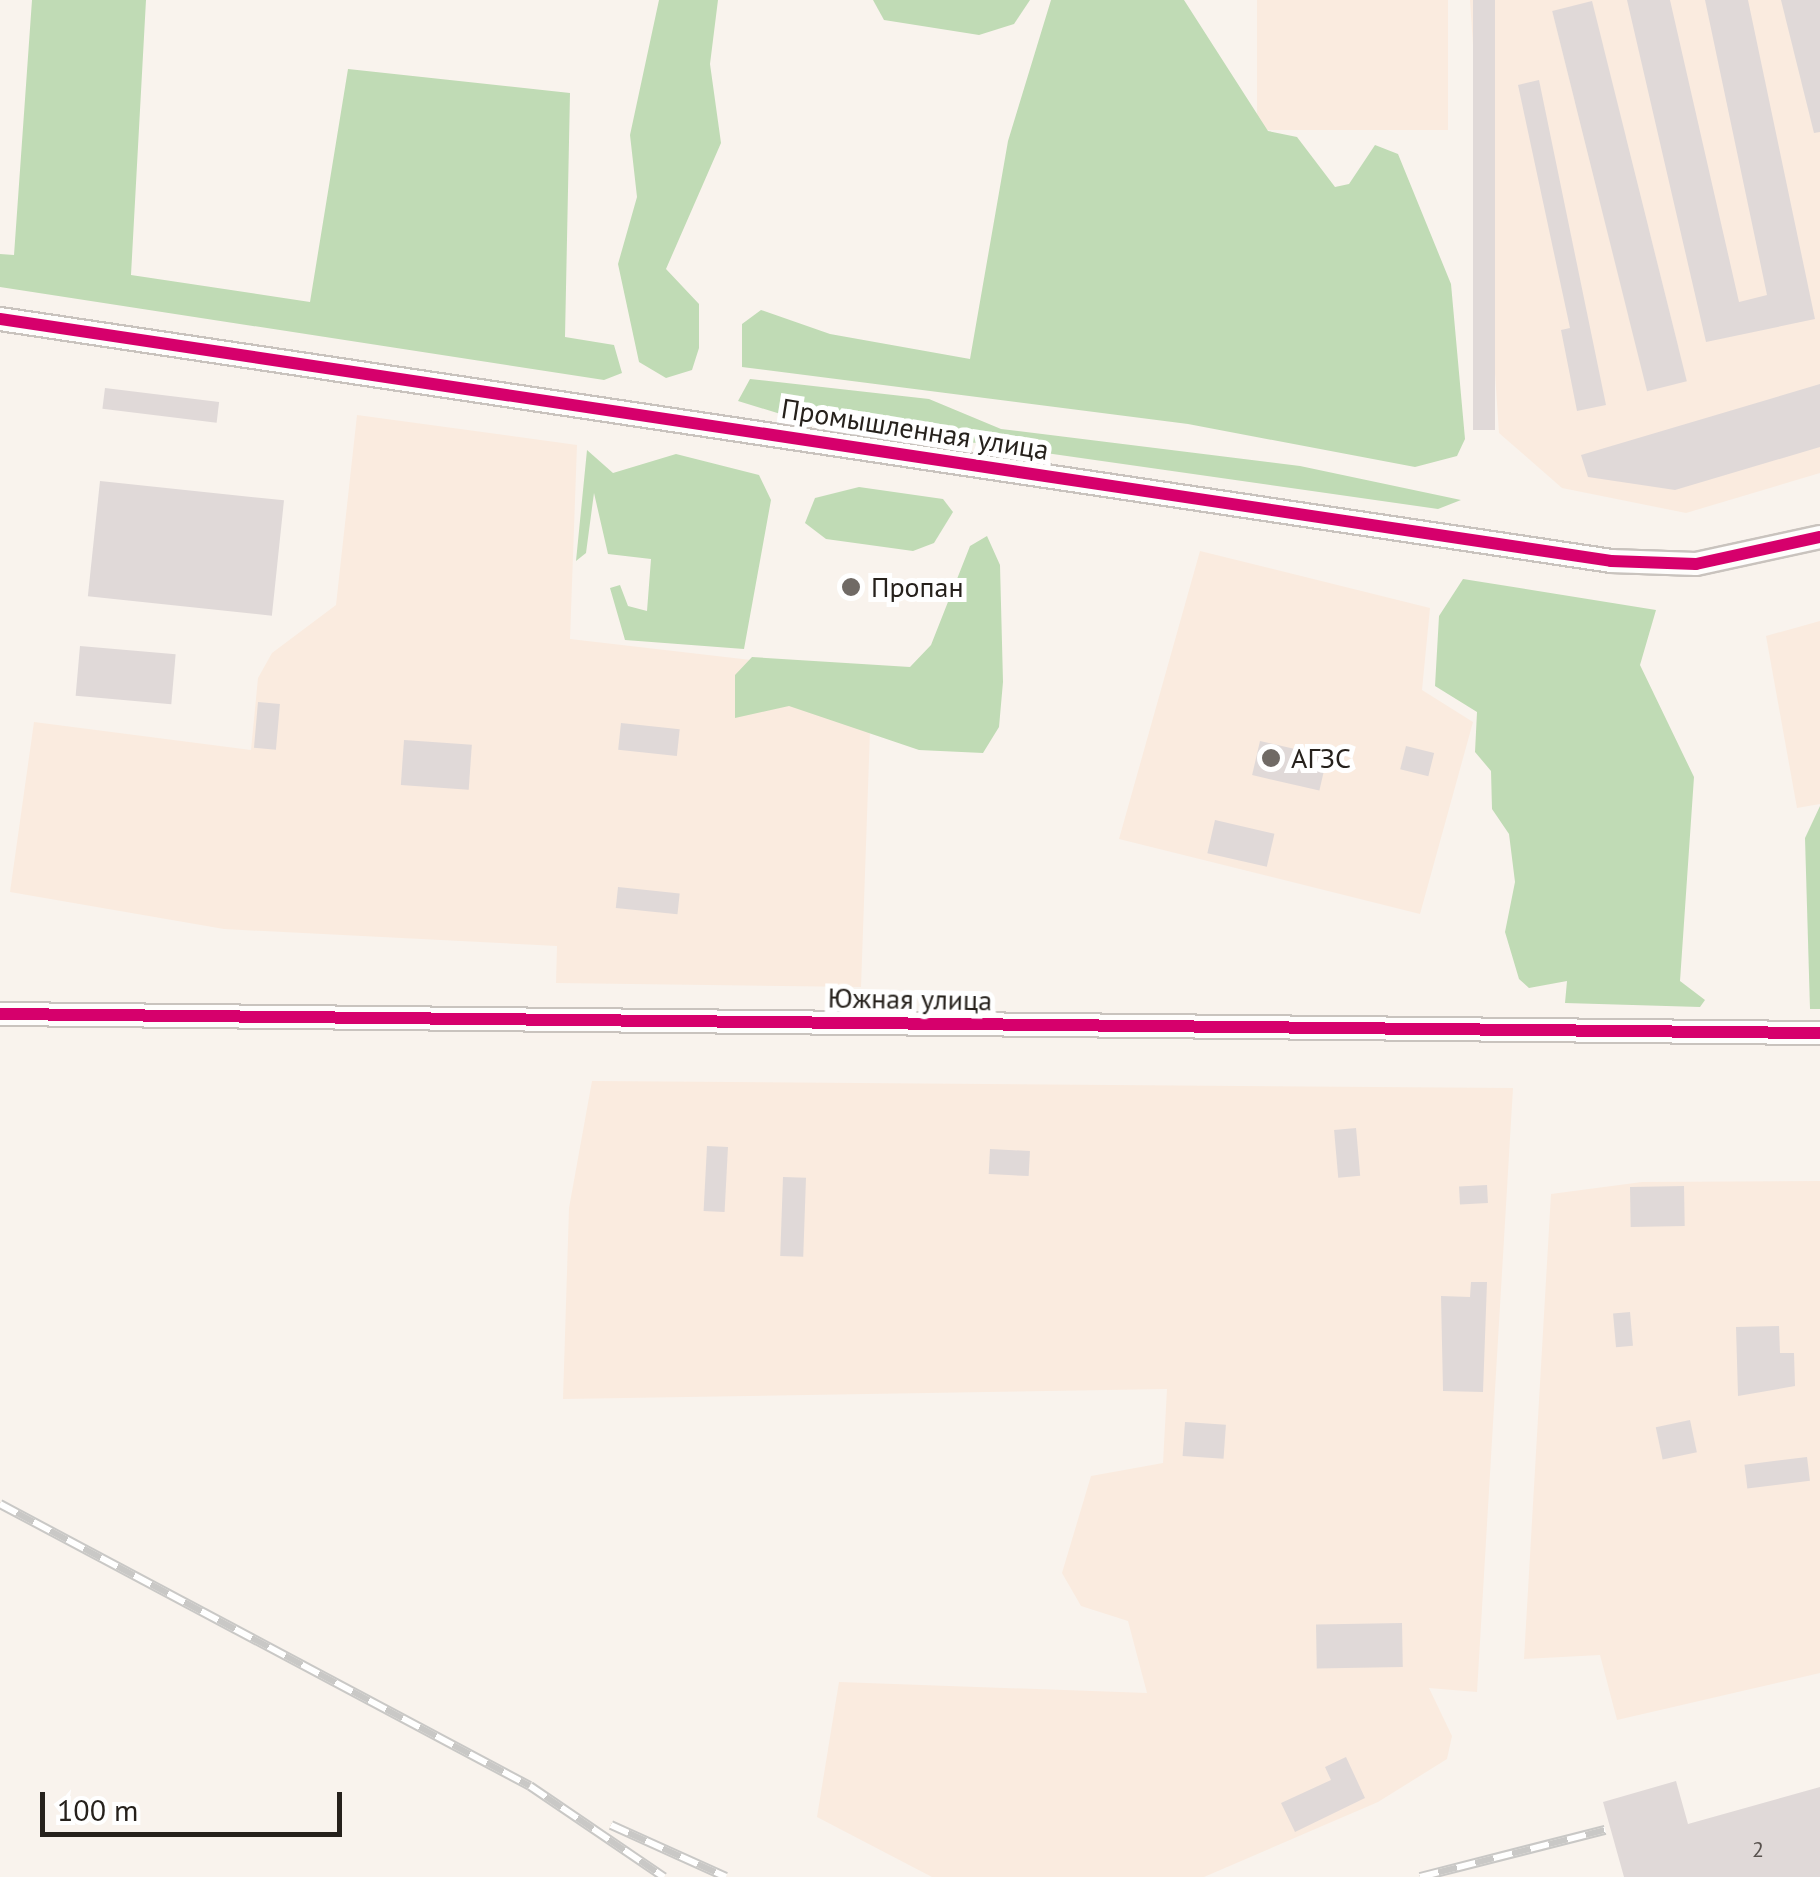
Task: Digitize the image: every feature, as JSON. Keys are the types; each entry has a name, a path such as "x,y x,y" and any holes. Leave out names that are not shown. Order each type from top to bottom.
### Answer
{"street":[{"name":"Промышленная улица","path":"0,319 1612,561 1696,564 1820,537"},
{"name":"Южная улица","path":"0,1014 1820,1033"}],"shaded area":[{"path":"1257,0 1448,0 1448,130 1257,130"},
{"path":"1470,0 1820,0 1820,473 1686,513 1562,488 1499,433"},
{"path":"357,415 577,445 570,639 872,674 861,987 556,983 557,946 224,929 10,892 34,722 251,750 258,678 272,653 336,605"},
{"path":"1200,551 1430,608 1422,690 1473,722 1420,914 1119,839"},
{"path":"1820,621 1820,804 1797,808 1766,636"},
{"path":"592,1081 1513,1088 1477,1692 1429,1688 1452,1736 1447,1759 1378,1802 1204,1877 932,1877 817,1817 839,1682 1147,1693 1128,1621 1081,1606 1062,1573 1091,1476 1163,1463 1167,1389 563,1399 569,1208"},
{"path":"1820,1181 1820,1673 1617,1720 1600,1655 1524,1659 1551,1194 1642,1182"}],"green space":[{"path":"32,0 146,0 131,275 310,302 348,69 570,93 565,337 614,345 622,373 604,380 0,287 0,254 14,255"},
{"path":"659,0 718,0 710,64 721,143 666,269 699,304 699,348 692,370 666,378 639,362 618,264 637,197 630,135"},
{"path":"873,0 1030,0 1014,24 979,35 884,20"},
{"path":"1051,0 1184,0 1268,131 1297,137 1335,187 1349,184 1375,145 1398,154 1451,284 1465,439 1457,456 1415,467 1188,424 742,367 742,324 761,310 830,334 970,359 1008,141"},
{"path":"750,379 929,399 1001,429 1300,466 1461,500 1438,509 787,416 738,401"},
{"path":"587,450 613,473 676,454 759,475 771,500 744,649 625,640 610,588 620,585 628,606 647,611 651,559 608,554 594,493 586,553 576,561"},
{"path":"859,487 943,499 953,512 934,543 913,551 826,539 805,523 815,498"},
{"path":"987,536 1000,565 1003,682 999,727 983,753 919,750 789,706 735,718 735,675 752,657 910,667 931,645 970,546"},
{"path":"1463,579 1656,610 1640,665 1694,777 1680,981 1705,1000 1700,1007 1565,1003 1567,981 1529,988 1519,979 1505,932 1515,882 1509,834 1492,809 1491,771 1475,752 1477,712 1435,686 1439,616"},
{"path":"1820,806 1820,1009 1810,1009 1805,838"}],"building":[{"path":"1473,0 1495,0 1495,430 1473,430"},
{"path":"1627,0 1670,0 1739,302 1767,295 1705,0 1748,0 1815,319 1706,342"},
{"path":"1781,0 1820,0 1820,132 1814,133"},
{"path":"1592,1 1687,381 1647,391 1552,11"},
{"path":"1539,80 1606,405 1577,411 1561,330 1570,328 1518,85"},
{"path":"1820,384 1820,447 1675,490 1588,477 1581,455"},
{"path":"105,388 219,402 217,423 102,409"},
{"path":"100,481 284,500 272,616 88,596"},
{"path":"80,646 176,654 171,704 76,696"},
{"path":"258,702 280,704 276,750 254,748"},
{"path":"621,723 680,729 677,756 618,750"},
{"path":"404,740 472,745 469,790 401,785"},
{"path":"1260,741 1327,757 1319,791 1252,775"},
{"path":"1406,746 1434,753 1428,776 1400,769"},
{"path":"1215,820 1274,834 1267,867 1207,853"},
{"path":"618,887 680,893 677,914 616,908"},
{"path":"1356,1128 1360,1176 1338,1178 1334,1130"},
{"path":"707,1146 728,1147 725,1212 704,1211"},
{"path":"990,1149 1030,1151 1029,1176 989,1174"},
{"path":"783,1177 806,1178 803,1257 780,1256"},
{"path":"1487,1185 1488,1203 1460,1204 1459,1186"},
{"path":"1684,1186 1685,1226 1631,1227 1630,1187"},
{"path":"1471,1282 1487,1282 1483,1392 1443,1391 1441,1296 1470,1297"},
{"path":"1630,1312 1633,1346 1616,1347 1613,1313"},
{"path":"1779,1326 1780,1353 1794,1353 1795,1386 1738,1396 1736,1327"},
{"path":"1690,1420 1697,1452 1663,1460 1656,1427"},
{"path":"1185,1422 1226,1425 1224,1459 1183,1456"},
{"path":"1807,1457 1810,1481 1747,1488 1744,1465"},
{"path":"1402,1623 1403,1667 1317,1668 1316,1625"},
{"path":"1346,1757 1365,1798 1295,1832 1281,1803 1331,1780 1325,1767"},
{"path":"1676,1781 1688,1824 1820,1787 1820,1877 1624,1877 1603,1802"}],"railway":[{"path":"0,1504 530,1786 664,1877"},
{"path":"611,1825 726,1877"},
{"path":"1420,1877 1605,1830"}],"cycle path":[{"path":"0,319 1611,561 1696,564 1820,537"},
{"path":"0,1014 1820,1033"}],"place":[{"name":"Пропан","path":"851,587"},
{"name":"АГЗС","path":"1271,758"}]}
